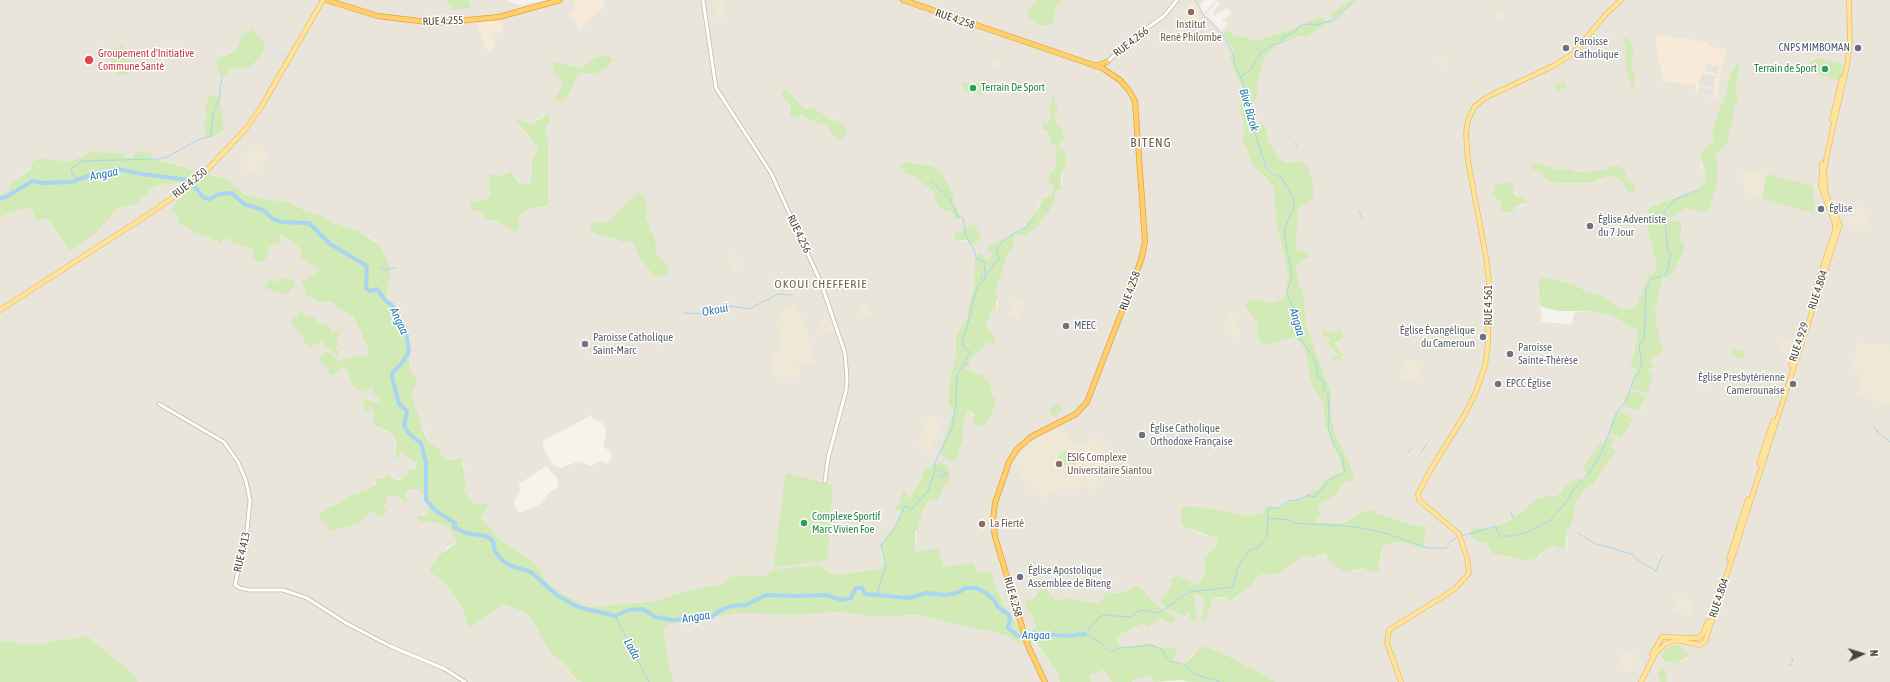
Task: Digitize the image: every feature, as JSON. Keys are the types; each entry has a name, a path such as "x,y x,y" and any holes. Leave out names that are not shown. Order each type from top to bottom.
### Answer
{"highway":[{"name":"RUE 4.255","path":"324,0 378,16 436,23 499,16 560,0"},
{"name":"RUE 4.258","path":"903,0 1102,68 1109,72 1128,89 1133,97 1136,107 1145,232 1142,256 1121,316 1087,402 1076,414 1026,440 1013,454 998,493 994,516 995,537 1021,622 1034,661 1045,682"},
{"path":"1093,66 1107,62 1106,67 1109,72"}],"main road":[{"name":"RUE 4.250","path":"0,310 162,205 192,184 213,164 244,131 260,108 324,0"},
{"name":"RUE 4.561","path":"1401,682 1387,643 1388,630 1455,589 1469,573 1468,558 1459,534 1419,500 1418,494 1430,469 1464,416 1476,392 1485,366 1488,344 1489,280 1467,157 1466,133 1468,120 1474,106 1487,97 1553,66 1574,53 1606,14 1621,0"},
{"path":"1848,0 1851,30 1848,60 1824,173 1826,195 1840,224 1837,227 1822,191 1821,173 1846,55 1848,0"},
{"name":"RUE 4.929","path":"1700,637 1707,627 1834,235 1835,224"},
{"name":"RUE 4.804","path":"1703,643 1840,224"},
{"path":"1639,682 1655,654 1669,640 1666,636"},
{"path":"1639,682 1659,640 1666,636 1700,637 1703,643"},
{"path":"1659,640 1661,643 1676,640 1703,643"}],"street":[{"name":"RUE 4.256","path":"703,0 716,88 771,173 821,283 841,339 846,364 846,391 828,458 825,481"},
{"name":"RUE 4.266","path":"1102,68 1134,38 1164,16 1177,0"},
{"name":"RUE 4.413","path":"159,404 224,442 234,455 240,469 248,492 249,515 235,585 249,590 283,590 307,598 346,623 390,646 445,669 465,682"}],"shaded area":[{"path":"0,0 445,0 448,4 469,1 468,0 508,0 512,3 521,5 545,0 1036,0 1027,10 1028,16 1037,25 1054,20 1054,11 1062,0 1205,0 1200,5 1203,14 1217,0 1351,0 1330,14 1331,19 1324,21 1321,16 1292,29 1256,41 1235,38 1229,29 1223,34 1234,51 1229,56 1239,83 1242,83 1240,98 1242,101 1240,110 1245,129 1242,140 1245,149 1258,170 1267,178 1273,188 1277,227 1288,273 1286,297 1272,303 1253,299 1257,325 1256,334 1262,346 1295,337 1304,348 1313,387 1323,403 1325,425 1340,461 1342,471 1303,499 1289,502 1283,506 1272,506 1258,514 1247,516 1221,510 1213,510 1205,507 1189,506 1189,528 1196,532 1219,539 1218,544 1204,557 1205,571 1202,580 1195,586 1178,575 1169,581 1171,584 1164,597 1185,616 1185,612 1197,616 1193,594 1205,596 1202,622 1215,598 1235,599 1250,587 1255,578 1262,574 1271,575 1284,569 1296,559 1303,556 1313,558 1325,551 1326,557 1354,571 1362,568 1372,572 1380,566 1383,546 1395,542 1423,548 1427,527 1412,525 1376,513 1357,514 1339,524 1318,523 1317,517 1321,516 1319,504 1336,495 1343,482 1347,482 1353,475 1348,459 1335,434 1331,416 1331,392 1306,325 1304,297 1297,278 1296,266 1307,259 1307,252 1298,251 1296,247 1298,208 1302,206 1298,161 1289,163 1279,159 1269,141 1265,126 1258,124 1254,116 1254,100 1258,92 1257,85 1266,54 1274,48 1278,42 1286,42 1299,36 1307,37 1350,7 1355,0 1890,0 1890,682 1666,682 1666,674 1660,679 1659,682 1277,682 1230,657 1193,654 1184,664 1173,661 1178,649 1165,649 1143,644 1127,647 1120,646 1116,637 1123,633 1144,623 1155,622 1161,618 1177,618 1156,605 1146,593 1134,587 1120,593 1107,593 1104,595 1100,603 1091,603 1071,598 1057,601 1045,588 1039,590 1028,601 1036,628 1027,633 1030,643 1034,641 1058,675 1060,682 673,682 663,632 664,628 669,625 697,619 740,613 790,615 841,612 875,617 916,615 1007,635 1018,643 1018,625 1002,602 997,591 976,572 974,563 943,567 931,549 915,552 916,530 918,530 922,513 930,498 937,502 944,484 950,478 937,465 924,469 921,479 910,498 906,496 903,491 894,510 901,510 901,512 893,529 882,542 881,552 885,561 880,569 838,575 827,571 820,565 776,569 764,576 745,575 723,584 699,588 664,598 659,601 586,607 547,584 537,565 501,540 481,519 487,504 475,504 463,491 467,485 463,463 457,458 445,460 438,448 429,443 425,431 400,405 411,369 409,346 405,333 387,298 387,285 391,276 389,264 376,241 359,231 335,223 290,203 245,195 228,180 157,159 133,154 130,158 127,158 125,154 120,153 90,152 68,162 45,158 22,175 9,188 9,191 2,194 0,192","holes":["1218,1 1220,4 1213,12 1215,16 1227,8 1231,14 1222,20 1223,22 1226,21 1227,24 1221,32 1205,15","239,41 239,69 230,70 223,55 235,51","607,55 613,62 595,74 586,73 575,76 569,95 563,85 563,80 554,73 561,63 579,68 597,57","1736,65 1739,66 1739,76 1736,86 1738,101 1734,107 1733,120 1723,148 1716,153 1718,169 1717,184 1691,208 1686,208 1677,215 1656,219 1649,217 1647,213 1654,205 1700,189 1705,182 1705,172 1701,164 1708,145 1715,140 1712,130 1725,95 1731,72","787,90 801,105 836,120 832,135 828,126 807,119 802,115 796,118 790,110","1053,98 1055,98 1053,105 1058,114 1055,113 1055,121 1063,170 1061,190 1055,190 1054,204 1038,227 1025,236 1016,234 1013,240 1014,246 1008,254 1001,273 1003,275 1000,277 995,293 999,296 996,310 992,309 986,327 994,335 996,344 987,343 970,361 966,371 990,383 992,395 995,398 993,410 985,424 967,410 964,421 963,439 956,460 953,462 939,454 954,411 948,403 950,377 956,355 956,334 968,316 967,312 974,289 975,256 987,260 992,255 987,249 1023,229 1027,225 1026,222 1038,210 1039,204 1048,195 1052,195 1053,185 1049,184 1056,166 1056,145 1049,138 1048,123","543,116 550,122 545,128 548,139 548,204 546,207 530,209 520,214 518,220 504,224 485,219 478,201 489,198 491,195 488,181 508,172 514,174 520,183 527,184 531,182 532,159 538,148 518,124 523,120 528,124 532,124","911,162 923,165 949,188 954,197 952,203 959,209 955,216 952,212 947,211 937,204 933,191 906,173","1611,166 1627,173 1625,179 1633,184 1629,193 1622,182 1611,175 1600,180 1575,183 1556,183 1544,178 1542,172 1553,168 1559,170 1568,168 1577,172 1604,170","1513,191 1525,205 1514,207 1511,213 1503,212 1502,204 1493,196","646,202 646,217 655,239 657,254 661,258 654,277 639,256 633,242 622,242 616,238 603,236 596,232 603,222 609,222 625,206","1683,226 1679,234 1680,240 1684,244 1685,248 1674,271 1669,277 1663,276 1656,305 1652,305 1651,308 1656,315 1656,329 1659,329 1659,340 1657,341 1662,349 1654,354 1651,363 1655,367 1654,369 1651,367 1649,370 1652,379 1649,388 1630,389 1636,369 1630,367 1637,341 1636,328 1628,326 1611,314 1607,315 1588,311 1575,312 1571,324 1542,322 1538,294 1540,286 1552,279 1577,286 1587,292 1599,295 1620,308 1634,309 1638,303 1649,275 1654,276 1657,266 1649,230","966,229 981,237 961,242 955,233","1336,330 1343,338 1336,341 1341,354 1344,356 1340,361 1337,359 1336,361 1331,358 1338,355 1327,343 1330,339 1326,332 1332,331 1335,335","1629,391 1643,403 1640,411 1637,412 1622,405","1618,409 1633,419 1624,434 1616,438 1609,432 1611,422","592,415 593,419 602,423 605,427 606,436 603,446 611,453 612,457 610,461 607,464 602,460 590,466 579,461 561,468 553,465 543,447 543,441","1599,443 1611,447 1615,452 1603,468 1593,486 1589,484 1576,503 1573,520 1567,531 1567,547 1561,549 1552,545 1546,548 1539,557 1521,560 1502,556 1489,550 1485,543 1478,542 1473,538 1483,529 1492,528 1509,521 1536,500 1555,497 1561,490 1586,478 1588,473 1583,470","546,466 556,477 559,487 550,492 540,504 522,512 518,512 514,502 520,492 519,484","1663,651 1688,658 1680,662 1670,663 1662,658"]},
{"path":"576,0 603,0 606,5 599,12 586,20 587,24 579,29 569,14 577,10 572,2"},
{"path":"713,0 725,0 723,21 714,16"},
{"name":"Institut René Philombe","path":"1192,1 1201,10 1199,15 1204,22 1198,28 1180,15"},
{"path":"1497,11 1505,12 1502,20 1495,19"},
{"path":"501,19 503,30 492,35 495,47 488,52 476,23"},
{"path":"1657,35 1708,42 1708,46 1726,50 1716,98 1695,94 1696,86 1692,84 1663,82 1660,62 1658,61 1656,44"},
{"path":"271,44 288,54 284,61 267,51"},
{"path":"1444,56 1447,63 1443,68 1437,64"},
{"path":"993,57 1001,60 999,68 991,65"},
{"path":"1706,64 1718,67 1717,74 1706,71"},
{"path":"1703,73 1715,76 1714,88 1700,85 1698,83"},
{"path":"1699,87 1714,89 1713,96 1698,94"},
{"path":"260,142 268,156 253,176 239,165"},
{"path":"1743,169 1767,174 1762,198 1744,192"},
{"path":"184,182 187,190 169,211 177,214 180,225 188,227 196,233 211,238 222,245 223,238 254,250 252,258 263,263 270,251 268,250 269,246 272,247 280,235 294,242 302,252 299,257 300,259 320,270 305,280 303,289 306,289 305,294 317,303 327,301 333,303 337,308 353,316 369,350 366,357 361,356 340,360 349,372 354,387 361,391 367,391 372,385 380,399 378,402 374,402 367,397 364,399 362,410 372,409 372,416 378,428 393,434 396,441 395,449 400,456 400,450 416,462 417,467 409,469 406,477 402,479 393,479 389,476 377,478 373,488 352,495 330,507 332,532 361,522 371,512 374,512 377,516 382,503 387,501 387,496 397,496 404,503 407,498 405,494 407,489 419,489 426,498 429,513 428,515 421,515 423,522 432,522 449,527 457,543 449,546 440,554 430,571 443,581 462,606 469,627 504,604 528,614 553,656 565,664 572,677 581,682 138,682 134,674 87,636 31,645 0,640 0,217 29,207 32,208 37,222 46,218 53,225 69,251 117,209 123,206 135,205 155,186"},
{"path":"1859,206 1872,218 1860,233 1850,225 1851,223 1844,219"},
{"path":"734,254 740,268 733,271 727,257"},
{"path":"1015,298 1025,303 1017,319 1007,314"},
{"path":"795,303 807,327 815,363 798,363 800,377 774,377 771,356 778,351 780,342 780,332 776,322 784,310"},
{"path":"863,303 868,304 867,308 872,310 872,316 868,318 861,314 860,305 863,305"},
{"path":"1228,311 1232,313 1241,335 1239,339 1231,335 1232,334 1224,327"},
{"path":"830,317 835,331 824,335 819,321"},
{"path":"1780,339 1793,343 1790,351 1778,349"},
{"path":"1857,343 1890,345 1890,406 1858,395 1862,375 1854,373 1853,369"},
{"path":"1405,359 1424,362 1425,364 1416,381 1399,379"},
{"path":"931,414 941,422 937,430 940,432 929,451 917,443"},
{"name":"ESIG Complexe Universitaire Siantou","path":"1063,427 1073,445 1088,443 1094,435 1112,450 1106,458 1094,491 1086,486 1075,490 1062,489 1040,498 1027,487 1013,461 1028,444 1041,435"},
{"path":"1678,597 1693,602 1689,616 1673,611"},
{"path":"1622,653 1641,656 1631,673 1618,667"},
{"path":"1106,670 1112,682 1091,682 1090,675"},
{"path":"1152,676 1154,682 1132,682 1132,680"}],"green space":[{"path":"445,0 468,0 471,8 453,10"},
{"path":"1036,0 1062,0 1054,11 1054,22 1050,25 1037,25 1028,16 1027,10"},
{"path":"1351,0 1355,0 1350,7 1307,37 1299,36 1286,42 1278,42 1274,48 1266,54 1257,85 1258,95 1254,100 1254,116 1258,124 1265,126 1269,141 1279,159 1289,163 1297,161 1304,164 1309,170 1314,188 1313,197 1309,203 1298,208 1296,247 1298,251 1307,252 1310,256 1296,266 1297,278 1304,297 1306,325 1331,392 1331,416 1335,434 1348,459 1353,475 1353,481 1343,482 1336,495 1319,504 1321,517 1317,517 1318,523 1343,523 1357,514 1376,509 1376,513 1412,525 1427,527 1423,549 1410,544 1395,542 1383,546 1378,571 1372,572 1362,568 1345,572 1328,560 1325,552 1313,558 1303,556 1278,573 1271,575 1262,574 1255,578 1250,587 1231,601 1223,597 1215,598 1204,623 1202,622 1205,596 1193,594 1197,616 1196,621 1190,619 1190,613 1185,612 1185,616 1168,608 1159,600 1164,597 1171,584 1169,580 1178,575 1195,585 1202,580 1205,571 1204,557 1218,544 1219,539 1185,527 1181,522 1181,506 1205,507 1213,510 1221,510 1248,516 1263,512 1265,506 1278,507 1291,501 1303,499 1308,494 1323,486 1322,482 1342,471 1340,461 1325,425 1323,403 1313,387 1304,348 1295,337 1262,346 1256,334 1257,325 1255,319 1245,307 1247,301 1253,299 1272,303 1286,297 1288,273 1277,227 1273,188 1267,178 1253,165 1242,140 1245,129 1240,110 1240,103 1242,100 1239,98 1239,90 1242,89 1242,84 1239,83 1229,56 1234,51 1223,34 1229,29 1235,38 1239,36 1256,41 1292,29 1321,16 1324,21 1331,19 1330,14"},
{"path":"252,28 264,43 265,47 262,54 250,67 230,70 226,75 220,76 216,66 217,59 235,51 243,35"},
{"path":"1629,37 1634,54 1631,66 1636,79 1632,91 1626,67 1626,48 1622,40 1623,38"},
{"path":"124,45 134,71 117,77 108,51"},
{"path":"607,55 613,60 608,67 595,74 578,74 567,97 559,102 555,99 563,83 554,73 552,64 557,62 579,68 597,57"},
{"path":"1816,58 1844,64 1840,81 1802,69"},
{"path":"1735,61 1739,67 1739,76 1736,86 1738,101 1734,107 1733,120 1727,143 1716,153 1718,169 1717,184 1708,211 1703,213 1686,208 1673,217 1656,219 1649,217 1647,210 1652,206 1699,189 1705,182 1705,172 1700,155 1705,147 1714,140 1712,130 1725,95 1731,72 1735,67"},
{"path":"1564,81 1567,87 1556,92 1554,86"},
{"name":"Terrain De Sport","path":"962,82 984,84 983,95 964,91 962,88"},
{"path":"782,90 787,90 805,108 815,109 831,119 843,123 847,134 843,138 838,139 832,135 828,126 807,119 802,115 796,118 790,116 790,105 784,100 781,93"},
{"path":"213,96 220,98 224,129 211,138 207,136 205,132 204,123 207,117 205,108 209,97"},
{"path":"1053,96 1055,98 1054,105 1057,107 1058,114 1055,113 1055,121 1061,127 1065,140 1059,144 1061,150 1065,150 1066,162 1066,169 1063,170 1061,177 1061,190 1055,190 1055,202 1038,227 1025,236 1016,234 1013,240 1014,246 1008,254 1001,273 1004,276 1000,277 995,293 999,296 996,303 996,310 992,309 986,327 994,335 996,344 987,343 970,361 966,370 982,375 990,383 992,395 996,400 993,411 985,424 977,426 973,424 974,414 967,410 964,421 963,439 956,460 953,462 939,454 954,411 948,403 950,377 956,355 956,334 968,316 967,312 974,289 975,256 980,253 987,260 992,255 986,248 1023,229 1027,225 1026,222 1038,210 1043,198 1046,198 1048,195 1052,195 1053,185 1048,184 1050,172 1053,172 1056,166 1055,151 1057,149 1056,145 1051,145 1048,131 1042,129 1044,122 1048,123"},
{"path":"547,115 551,120 545,128 548,139 548,206 530,209 520,214 518,220 520,226 516,231 497,221 485,219 481,212 471,209 470,204 489,198 491,195 488,181 490,174 499,176 510,172 514,174 518,182 525,184 529,184 532,178 532,159 538,148 517,122 521,119 528,124 532,124"},
{"path":"90,152 120,153 125,154 127,158 130,158 137,152 151,153 152,158 228,180 245,195 290,203 335,223 359,231 380,245 389,264 391,276 387,285 387,298 405,333 409,346 411,373 415,375 417,379 415,387 411,392 418,415 423,420 419,421 429,443 438,448 445,460 461,458 467,485 463,491 475,504 488,504 481,519 501,540 537,565 547,584 586,607 659,601 664,598 699,588 723,584 730,577 745,575 764,576 775,569 820,565 827,571 838,575 880,569 885,561 880,545 893,529 901,512 901,510 894,510 903,491 907,492 906,496 910,498 921,479 924,469 926,467 930,468 934,463 937,465 940,462 948,467 950,481 947,485 944,485 937,502 930,499 922,513 918,530 915,530 915,552 938,549 943,567 974,563 976,572 991,573 1002,602 1018,625 1025,644 1018,643 1006,635 916,615 875,617 841,612 790,615 740,613 697,619 669,625 664,628 663,632 673,682 581,682 573,677 565,664 553,656 528,614 504,604 469,628 462,606 443,581 429,571 440,554 457,543 449,527 432,522 423,522 417,519 418,516 428,515 429,513 426,498 419,489 407,489 405,494 407,500 405,503 397,496 387,496 387,502 382,505 387,512 382,517 378,517 374,512 371,512 361,522 331,532 318,514 352,495 372,488 376,484 375,478 382,478 388,475 393,479 400,480 406,476 410,468 413,469 417,467 416,462 406,456 401,450 399,458 396,459 396,441 393,434 374,425 372,409 365,411 362,410 365,397 374,402 380,401 374,393 373,386 365,392 358,390 353,386 347,370 340,367 341,370 331,375 323,365 319,357 327,352 330,355 332,353 338,363 340,360 361,355 366,357 369,350 353,316 337,308 333,303 327,301 318,303 305,294 306,289 302,290 304,287 301,282 320,270 300,259 299,257 302,252 294,242 280,235 279,243 273,244 272,247 269,246 268,250 270,251 263,263 252,258 254,250 230,242 230,240 223,238 222,245 211,238 196,233 188,227 180,225 177,214 169,211 187,190 184,182 155,186 135,205 123,206 117,209 97,232 69,251 53,225 46,218 37,222 31,208 29,207 0,217 0,192 2,194 9,191 9,186 31,169 32,163 36,160 45,158 68,162"},
{"path":"906,162 930,166 940,170 954,197 952,203 959,209 957,212 961,217 957,221 952,212 941,209 937,204 933,191 914,177 904,172 901,166"},
{"path":"1534,163 1559,170 1568,168 1577,172 1604,170 1611,166 1618,166 1627,173 1625,179 1633,184 1636,190 1633,193 1629,193 1622,182 1611,175 1591,183 1556,183 1544,178 1541,172 1532,169 1531,165"},
{"path":"1767,174 1813,186 1815,214 1762,198"},
{"path":"1507,182 1514,186 1513,191 1515,195 1518,197 1525,197 1526,203 1514,207 1513,212 1509,213 1501,211 1502,204 1492,194 1495,185"},
{"path":"639,193 644,195 646,202 646,217 655,239 657,254 666,263 669,269 667,274 660,277 654,277 639,256 633,242 622,242 616,238 603,236 590,231 591,226 595,222 609,222 632,197"},
{"path":"974,222 981,239 973,244 970,244 968,240 955,241 955,233 966,229"},
{"path":"1682,222 1680,240 1684,244 1685,248 1669,278 1663,276 1656,305 1652,305 1651,307 1656,315 1656,329 1659,329 1659,340 1657,341 1661,342 1663,351 1659,355 1653,356 1651,363 1655,367 1654,369 1651,367 1649,370 1649,372 1653,374 1647,393 1630,389 1636,369 1630,367 1637,341 1636,328 1628,326 1611,314 1607,315 1588,311 1560,311 1541,307 1539,302 1539,278 1552,279 1577,286 1587,292 1599,295 1609,300 1620,308 1634,309 1638,303 1649,274 1654,275 1657,266 1647,226 1650,223"},
{"path":"284,277 296,282 287,295 265,288 270,278 279,282"},
{"path":"301,312 307,317 314,317 317,323 329,326 332,333 339,329 341,331 338,332 340,336 336,338 339,345 335,347 339,355 338,357 331,348 327,350 322,341 310,347 306,344 301,334 291,323 293,317 296,318"},
{"path":"1335,330 1341,331 1343,338 1335,342 1341,354 1344,355 1340,361 1337,359 1334,362 1330,358 1338,355 1327,343 1330,339 1323,336 1323,331 1332,331 1335,335"},
{"path":"1733,348 1745,352 1743,359 1731,355"},
{"path":"1629,391 1646,395 1639,412 1622,405"},
{"path":"1059,403 1063,410 1054,417 1049,410"},
{"path":"1618,409 1633,419 1627,431 1620,438 1617,436 1616,438 1609,432 1611,422"},
{"path":"1609,435 1615,440 1611,447 1616,452 1603,468 1593,486 1589,484 1576,503 1573,520 1567,531 1565,549 1552,545 1546,548 1535,559 1521,560 1492,553 1485,543 1478,542 1470,536 1471,530 1482,526 1483,529 1492,528 1509,521 1536,500 1549,496 1555,497 1569,483 1580,478 1582,481 1586,478 1588,473 1582,470 1599,443 1604,445"},
{"path":"1066,450 1076,464 1068,469 1058,456"},
{"name":"Complexe Sportif Marc Vivien Foe","path":"786,473 833,485 827,561 773,567"},
{"path":"1134,587 1140,587 1156,605 1177,618 1172,624 1161,618 1147,627 1144,623 1123,633 1116,637 1120,646 1127,647 1152,643 1155,646 1165,649 1173,647 1178,649 1173,661 1184,664 1203,646 1230,657 1277,682 1190,682 1180,680 1154,682 1152,676 1132,680 1132,682 1112,682 1105,670 1090,675 1091,682 1060,682 1058,675 1035,641 1030,643 1027,633 1036,628 1032,614 1025,608 1026,602 1035,596 1039,590 1045,588 1057,601 1071,598 1091,603 1100,603 1106,593 1120,593"},
{"path":"87,636 134,674 138,682 0,682 0,640 31,645"},
{"path":"1679,645 1689,656 1676,664 1666,661 1661,656 1666,648"},
{"path":"1664,668 1667,678 1666,682 1659,682 1660,679 1657,674 1660,669"}],"waterway":[{"name":"Angaa","path":"1195,0 1204,16 1212,22 1225,38 1234,56 1234,64 1243,83 1251,121 1266,168 1272,174 1281,177 1294,199 1294,205 1284,232 1292,277 1286,293 1296,313 1300,338 1316,362 1318,379 1324,381 1325,384 1323,388 1328,394 1328,428 1334,446 1342,455 1345,472 1329,480 1316,496 1311,497 1308,495 1300,499 1290,500 1278,508 1270,507 1268,510 1267,537 1259,547 1248,551 1246,557 1242,560 1237,570 1233,587 1189,592 1159,613 1140,610 1130,617 1104,615 1099,617 1085,634 1101,643 1110,652 1121,648 1150,645 1162,649 1165,656 1171,662 1182,663 1194,674 1221,682"},
{"name":"Bivé Bizok","path":"1240,78 1252,68 1260,53 1272,45 1282,43 1283,37 1296,31 1299,26 1308,24 1317,25 1325,22 1331,22 1356,0"},
{"path":"79,179 72,174 71,169 82,161 158,159 167,157 198,140 211,136 213,114 220,96 220,87 223,74"},
{"path":"1295,143 1297,147"},
{"name":"Angaa","path":"0,198 6,197 32,181 42,183 71,182 97,173 118,169 142,174 189,180 204,198 210,199 219,194 232,193 244,204 263,210 273,219 281,222 309,223 330,244 367,266 366,288 370,291 377,289 385,300 392,305 406,330 409,352 401,364 393,372 392,377 399,404 407,411 404,426 410,435 421,443 426,463 426,500 436,511 455,523 454,527 465,533 486,536 493,541 495,552 502,560 511,566 531,572 558,596 578,607 615,616 629,610 643,609 655,617 673,620 697,619 711,617 721,610 731,606 746,605 766,595 826,595 842,600 851,598 856,588 862,588 865,594 909,598 926,593 945,595 957,593 966,588 975,588 985,592 994,600 998,607 1008,614 1010,618 1008,628 1018,636 1033,633 1067,636 1085,634"},
{"path":"877,594 886,564 881,547 882,543 893,531 905,506 912,509 928,491 935,470 935,463 952,427 956,403 957,375 970,352 963,346 962,341 978,286 985,279 985,263 976,258 974,250 966,236 963,218 958,217 950,199 931,181"},
{"path":"1462,536 1496,526 1499,536 1513,536 1530,531 1549,521 1564,505 1575,488 1589,473 1601,453 1617,412 1626,401 1634,378 1638,375 1642,364 1639,345 1644,341 1646,290 1651,279 1666,275 1671,254 1668,253 1664,212 1674,200 1698,190"},
{"path":"1043,207 1049,211"},
{"path":"1359,212 1362,219"},
{"path":"985,278 994,264 1000,259 997,253 998,246 1009,236 1028,226 1034,217"},
{"path":"380,268 384,270 396,268"},
{"path":"981,280 982,276"},
{"name":"Okoui","path":"683,313 705,314 731,306 749,309 778,294 792,295"},
{"path":"964,363 969,365"},
{"path":"1874,426 1877,431 1890,442"},
{"path":"1421,453 1427,443"},
{"path":"1408,453 1412,447"},
{"path":"936,470 942,471 940,477"},
{"path":"943,478 945,472 949,474"},
{"path":"1511,512 1513,518"},
{"path":"1268,518 1289,520 1295,523 1357,527 1388,534 1428,548 1446,548 1451,541 1457,537"},
{"path":"1578,533 1596,544 1616,549"},
{"path":"1617,550 1632,554 1639,561 1656,571 1663,555"},
{"name":"Lada","path":"615,616 649,682"},
{"path":"1789,665 1791,666 1792,658"}],"place":[{"name":"Institut René Philombe","path":"1191,12"},
{"name":"Paroisse Catholique","path":"1566,48"},
{"name":"CNPS MIMBOMAN","path":"1858,48"},
{"name":"Groupement d'Initiative Commune Santé","path":"89,60"},
{"name":"Terrain de Sport","path":"1825,69"},
{"name":"Terrain De Sport","path":"973,88"},
{"name":"Église","path":"1821,209"},
{"name":"Église Adventiste du 7 Jour","path":"1590,226"},
{"name":"MEEC","path":"1066,326"},
{"name":"Église Évangélique du Cameroun","path":"1483,337"},
{"name":"Paroisse Catholique Saint-Marc","path":"585,344"},
{"name":"Paroisse Sainte-Thérèse","path":"1510,354"},
{"name":"EPCC Église","path":"1498,384"},
{"name":"Église Presbytérienne Camerounaise","path":"1793,384"},
{"name":"Église Catholique Orthodoxe Française","path":"1142,435"},
{"name":"ESIG Complexe Universitaire Siantou","path":"1059,464"},
{"name":"Complexe Sportif Marc Vivien Foe","path":"804,523"},
{"name":"La Fierté","path":"982,524"},
{"name":"Église Apostolique Assemblee de Biteng","path":"1020,577"}],"district":[{"name":"BITENG","path":"1151,143"},
{"name":"OKOUI CHEFFERIE","path":"821,284"}]}
